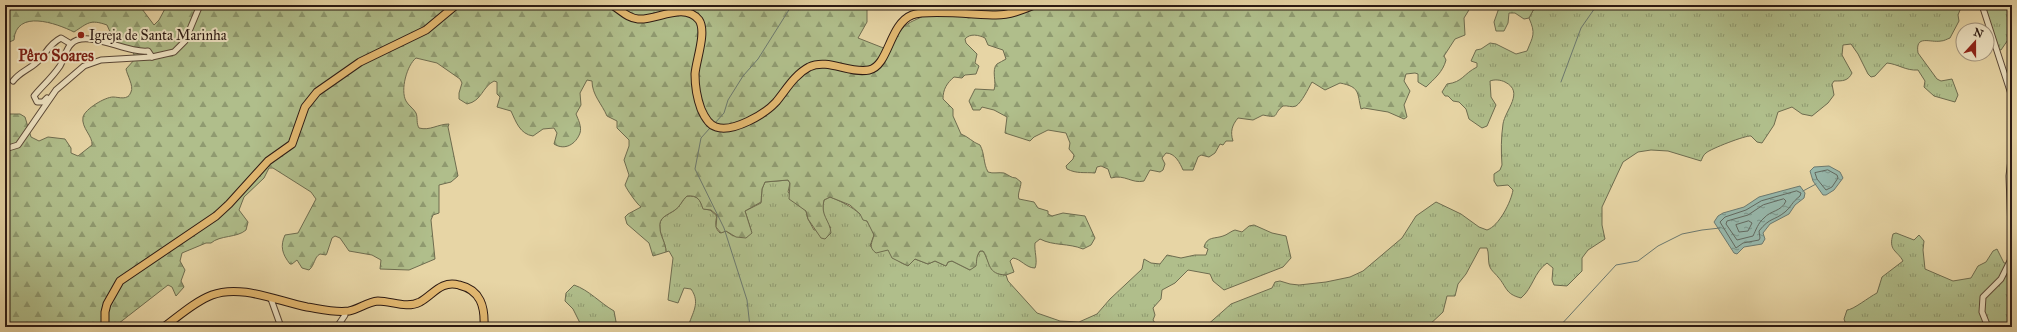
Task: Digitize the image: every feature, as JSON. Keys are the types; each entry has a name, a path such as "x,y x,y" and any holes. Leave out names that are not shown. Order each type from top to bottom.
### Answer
{"main road":[{"path":"105,327 104,312 120,281 216,216 229,204 268,161 292,144 305,107 317,92 337,76 360,62 426,30 456,5"},
{"path":"545,5 557,5"},
{"path":"612,5 630,17 639,19 682,12 693,15 699,20 702,34 695,73 697,95 704,116 716,127 725,128 743,123 767,110 794,79 810,67 828,64 861,70 874,68 881,61 895,31 904,20 910,16 925,13 1007,14 1034,5"},
{"path":"164,327 197,302 212,295 228,291 242,292 310,308 344,311 374,302 411,305 422,300 439,287 446,284 458,284 470,289 480,298 484,311 484,327"}],"street":[{"path":"5,149 14,147 21,141 61,84 79,70 100,60 152,57 168,54 180,47 188,34 200,5"},
{"path":"1982,5 2012,97"},
{"path":"13,81 22,72 38,62 56,40 61,38 71,44"},
{"path":"50,98 48,97 43,102 37,102 34,96 50,80 71,44 82,38 132,51 148,50 152,57"},
{"path":"1988,327 1989,326 1982,312 1983,297 2001,279 2012,257 2009,176 2012,151"},
{"path":"271,299 281,327"},
{"path":"337,327 345,316 344,311"}],"green space":[{"path":"5,5 141,5 142,9 154,25 159,20 167,5 867,5 867,22 858,38 886,49 905,26 925,15 928,5 960,5 963,15 968,18 1029,9 1038,5 1472,5 1464,18 1465,35 1455,39 1444,56 1446,60 1443,68 1435,78 1426,87 1418,82 1418,74 1406,74 1404,81 1410,91 1404,105 1407,117 1404,119 1388,112 1364,108 1361,109 1358,94 1351,86 1340,83 1325,90 1312,82 1303,98 1296,106 1283,106 1274,116 1263,115 1253,120 1238,118 1232,129 1233,141 1226,141 1223,145 1220,144 1215,153 1209,157 1201,155 1198,157 1193,170 1183,170 1175,157 1169,153 1166,153 1162,158 1165,164 1163,170 1160,172 1150,170 1144,181 1140,182 1120,177 1111,178 1108,169 1101,166 1097,167 1095,173 1071,171 1067,169 1066,166 1073,159 1074,155 1069,149 1070,143 1066,133 1048,130 1034,137 1030,141 1005,133 1007,117 994,110 982,107 980,110 973,110 969,101 975,89 994,90 994,69 997,64 1006,59 1003,50 988,45 985,38 975,35 967,37 965,39 966,43 977,54 975,63 979,66 976,74 965,75 962,78 954,77 946,86 943,95 943,99 953,109 953,116 961,134 980,145 988,172 1004,173 1021,182 1018,195 1019,199 1034,202 1038,208 1048,211 1048,214 1052,216 1063,213 1085,216 1095,238 1091,245 1083,249 1050,243 1040,239 1035,243 1035,268 1029,267 1013,258 1010,261 1014,272 1006,275 996,273 990,268 983,251 980,251 978,255 976,266 970,270 952,261 948,262 946,266 935,261 928,264 915,259 908,266 892,258 888,250 876,253 871,247 874,235 867,221 863,220 860,214 850,205 830,197 824,200 823,210 831,233 825,239 821,238 808,219 806,211 789,199 790,183 788,180 765,182 762,189 761,202 745,211 752,233 746,238 736,237 726,231 721,233 716,227 717,215 711,210 703,209 700,201 696,197 687,196 677,209 662,219 660,231 666,252 653,256 649,243 627,224 625,217 641,207 632,197 625,185 629,175 624,160 629,146 629,140 617,128 617,121 607,116 595,95 592,81 587,80 580,93 581,105 576,114 579,121 580,133 573,143 562,147 554,144 557,133 554,128 543,129 533,136 529,135 519,127 511,111 497,107 500,97 497,94 497,82 494,81 476,100 467,104 459,99 462,83 460,79 437,63 416,58 410,66 405,78 404,96 406,101 416,113 419,128 427,129 449,124 448,127 458,176 451,182 439,185 439,213 433,215 431,220 435,259 409,270 380,269 381,260 372,255 349,251 340,238 335,236 332,238 326,255 318,255 309,270 302,268 297,260 290,264 285,257 282,246 285,235 298,233 316,199 311,192 273,168 269,168 264,178 244,197 239,210 248,222 246,230 242,233 215,240 211,243 206,243 182,253 180,261 185,270 181,281 184,287 176,296 172,287 168,285 114,327 5,327 5,114 20,114 25,117 31,137 39,141 48,137 65,139 71,148 71,153 78,156 92,145 91,138 83,121 83,117 87,110 105,99 113,97 126,98 130,95 132,87 126,69 135,59 133,51 115,43 107,25 97,22 86,24 74,32 48,22 29,21 22,24 16,30 14,40 5,44"},
{"path":"960,5 1038,5 1029,9 968,18 963,15"},
{"path":"1500,5 1536,5 1529,18 1524,19 1515,13 1509,13 1508,23 1504,31 1496,31 1494,22"},
{"path":"1536,5 1962,5 1958,15 1959,21 1955,22 1955,29 1950,38 1942,41 1921,41 1918,47 1918,53 1937,79 1941,81 1952,79 1958,95 1955,102 1934,96 1924,87 1925,81 1918,70 1887,63 1875,76 1871,77 1851,44 1843,45 1842,55 1852,73 1849,78 1834,81 1832,84 1834,95 1828,103 1812,116 1802,114 1792,107 1778,112 1774,125 1762,143 1757,142 1751,136 1748,136 1709,151 1704,155 1701,161 1668,151 1651,150 1638,152 1623,162 1602,207 1602,225 1605,239 1588,250 1582,258 1582,271 1567,286 1554,285 1552,280 1553,268 1547,263 1539,271 1525,294 1521,298 1516,296 1507,290 1490,268 1487,248 1480,248 1466,274 1458,284 1455,296 1447,296 1443,312 1427,327 1205,327 1231,304 1272,288 1275,282 1280,281 1299,285 1326,282 1350,277 1363,271 1402,238 1416,216 1436,202 1461,214 1479,227 1487,230 1496,224 1510,201 1513,190 1508,185 1497,186 1494,181 1494,174 1500,170 1502,165 1501,144 1503,124 1514,96 1511,86 1500,80 1490,81 1491,97 1496,105 1487,126 1482,128 1469,119 1466,109 1459,102 1453,101 1442,92 1447,84 1460,80 1477,67 1477,63 1471,61 1476,50 1481,49 1490,43 1496,44 1516,54 1527,51 1533,35 1529,18"},
{"path":"1974,5 2012,5 2012,34 2001,50 1997,49 1995,44 1995,22 1986,22 1982,11"},
{"path":"788,180 790,183 788,192 806,211 808,219 814,230 831,228 823,211 824,200 830,197 844,203 856,211 867,222 874,235 870,246 888,249 897,260 906,265 909,265 915,259 928,264 935,261 946,266 948,262 952,261 970,270 980,251 984,251 991,268 997,273 1006,275 1008,281 1037,313 1060,321 1079,322 1097,314 1110,299 1142,269 1144,259 1151,263 1160,264 1167,255 1181,258 1195,255 1206,255 1208,249 1204,247 1205,243 1209,239 1220,237 1235,230 1242,232 1249,226 1254,225 1272,233 1286,236 1291,258 1283,267 1224,290 1213,281 1210,274 1188,270 1175,283 1162,290 1161,299 1153,308 1155,315 1153,320 1158,327 688,327 696,303 694,294 691,289 684,288 678,303 668,300 673,258 669,251 666,252 660,231 662,219 677,209 687,196 694,196 700,201 704,209 710,210 717,216 717,230 720,233 726,231 733,236 751,230 745,211 761,203 762,189 765,182"},
{"path":"1896,233 1914,240 1919,235 1924,241 1923,250 1925,269 1953,281 1971,278 1978,266 1986,262 1993,251 1997,249 2004,263 2012,263 2012,327 1847,327 1844,319 1847,310 1853,308 1877,293 1882,277 1903,261 1892,247 1893,234"},
{"path":"574,285 585,290 614,311 617,327 582,327 573,309 565,301 566,293"}],"water":[{"path":"1829,166 1840,172 1843,178 1834,190 1826,195 1823,195 1813,181 1810,171 1814,167"},
{"path":"1800,186 1805,193 1804,198 1795,205 1789,214 1770,224 1763,233 1765,239 1762,244 1744,247 1737,254 1734,253 1714,222 1718,216 1744,207 1759,197"}],"waterway":[{"path":"715,123 724,113 728,100 743,76 758,59 792,5"},
{"path":"1561,82 1581,28 1597,5"},
{"path":"710,128 701,138 695,169 724,228 747,300 750,327"},
{"path":"1803,191 1816,184"},
{"path":"1559,327 1616,265 1638,261 1658,246 1682,234 1720,228"}],"place":[{"name":"Igreja de Santa Marinha","path":"81,35"}],"district":[{"name":"Pêro Soares","path":"56,55"}]}
